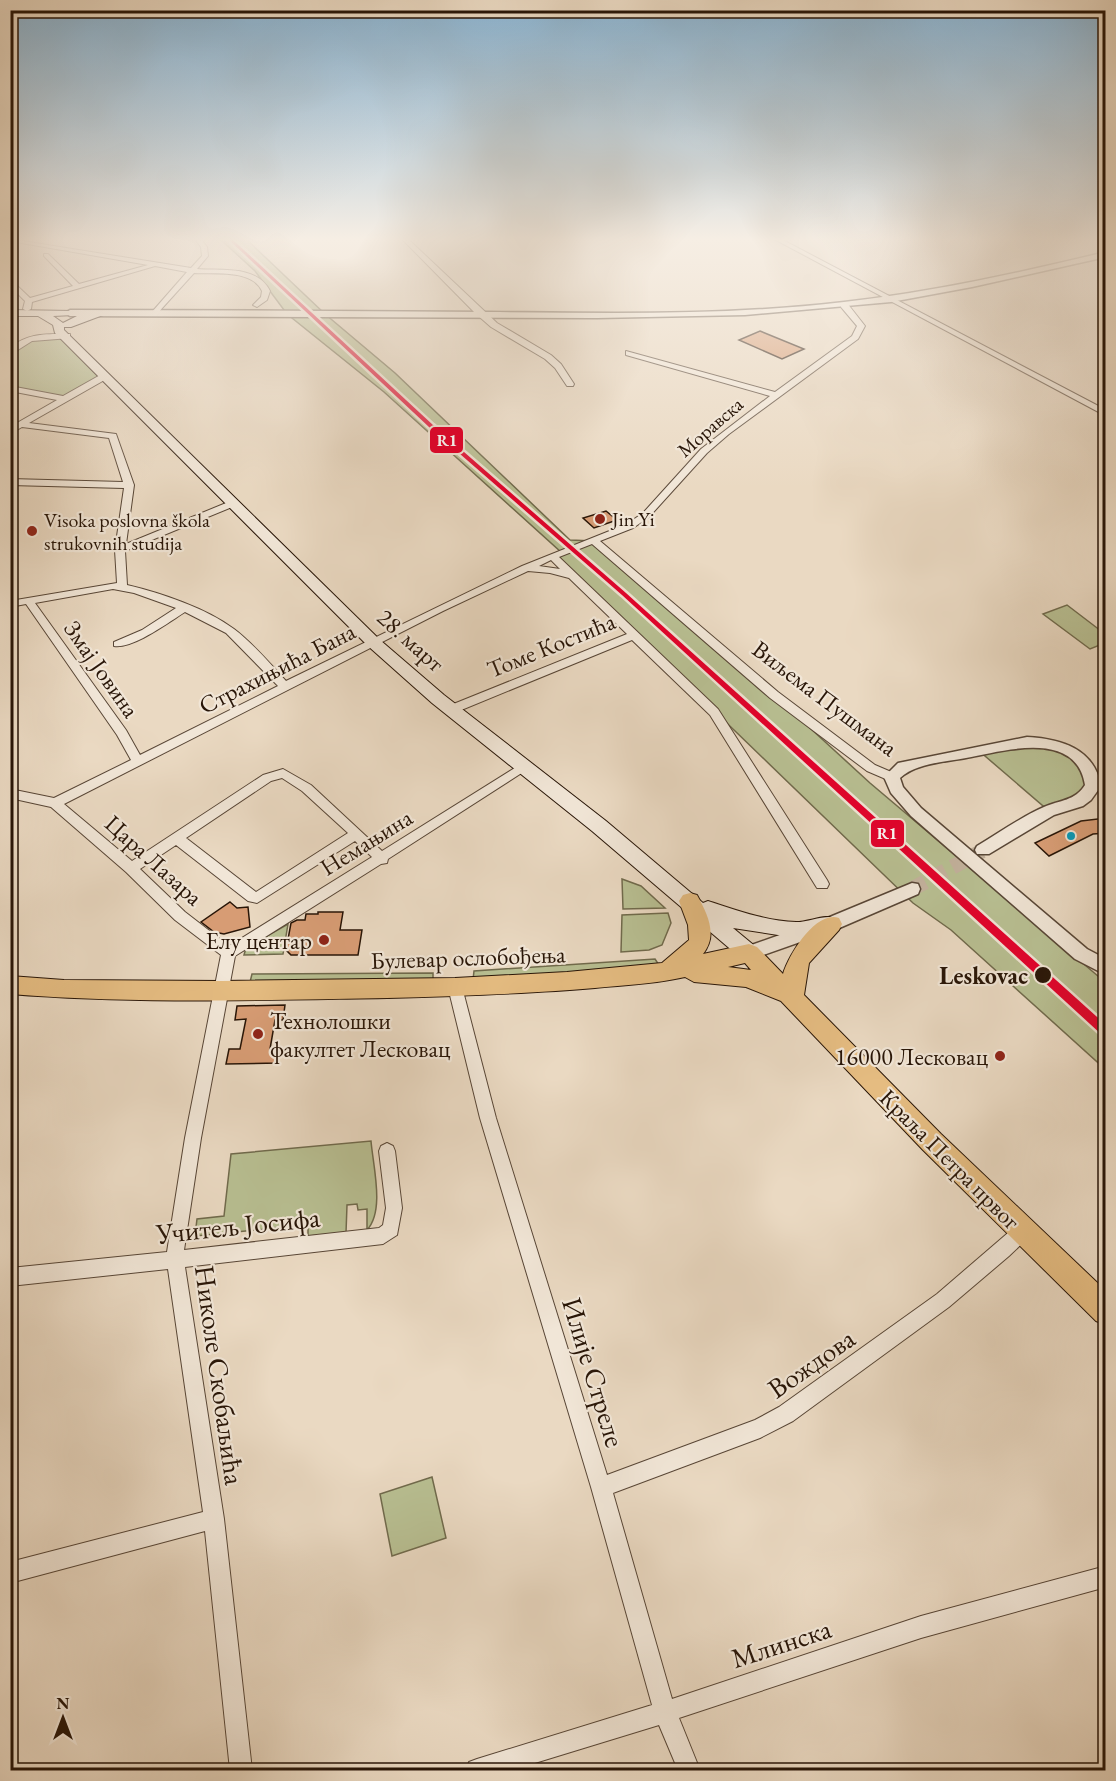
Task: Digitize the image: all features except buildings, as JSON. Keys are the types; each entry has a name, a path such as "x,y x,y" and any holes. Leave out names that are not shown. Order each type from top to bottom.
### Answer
{"main road":[{"name":"28. март","path":"53,322 64,330 105,376 374,643 450,710 525,767 690,901 749,953"},
{"path":"64,330 67,322"},
{"path":"64,330 80,322"},
{"path":"690,901 734,920 752,924 798,930 831,924"},
{"path":"666,972 690,955 701,942 702,928 690,901"},
{"path":"666,972 748,978 793,1000 794,971 798,961 831,924"},
{"name":"Булевар ослобођења","path":"10,985 64,989 222,991 455,987 567,981 666,972 749,953"},
{"name":"Краља Петра првог","path":"749,953 1022,1232 1106,1311"}],"street":[{"path":"491,322 548,357 558,366 570,384"},
{"name":"Моравска","path":"552,556 630,526 646,516 704,451 726,432 855,337 861,326 858,322"},
{"path":"933,322 1106,414"},
{"path":"10,353 29,338 64,330"},
{"path":"629,353 777,395"},
{"path":"10,432 20,424 105,376"},
{"path":"10,388 65,399"},
{"path":"20,424 111,435 114,439 129,485 120,550 122,586"},
{"path":"10,482 129,485"},
{"path":"120,550 234,503"},
{"name":"Виљема Пушмана","path":"594,541 774,695 871,768 892,777 896,772 912,765 1027,742 1049,743 1081,758 1091,774 1092,786 1086,796 1078,802 1049,811 983,850"},
{"path":"552,556 714,712 822,884"},
{"name":"Страхињића Бана","path":"55,803 552,556"},
{"path":"524,568 551,570 573,577"},
{"path":"10,604 122,586 183,609 229,630 286,688"},
{"name":"Змај Јовина","path":"29,601 122,733 138,762"},
{"path":"118,644 146,632 183,609"},
{"name":"Томе Костића","path":"450,710 634,635"},
{"name":"Немањина","path":"229,953 382,859 525,767"},
{"path":"131,868 267,778 283,773 318,799 382,859"},
{"path":"892,777 902,797 1081,954 1104,968"},
{"name":"Цара Лазара","path":"10,793 55,803 131,868 180,916 229,953"},
{"path":"178,839 257,898 356,834"},
{"name":"Булевар ослобођења","path":"749,953 831,924 912,889"},
{"path":"222,991 229,953"},
{"name":"Илије Стреле","path":"455,987 488,1118 601,1487 665,1712 689,1770"},
{"name":"Николе Скобаљића","path":"222,991 193,1138 176,1242 176,1258 214,1520 241,1770"},
{"name":"Учитељ Јосифа","path":"10,1277 383,1236 391,1229 394,1208 387,1151"},
{"name":"Вождова","path":"601,1487 760,1428 785,1416 896,1336 968,1279 1022,1232"},
{"path":"10,1573 214,1520"},
{"name":"Млинска","path":"477,1770 665,1712 911,1630 1106,1576"}],"green space":[{"path":"297,322 335,322 395,373 570,540 594,541 774,695 870,783 1105,982 1105,1069 951,930 913,903 554,556 562,553 384,392"},
{"path":"67,336 105,376 65,399 11,388 11,353 23,341"},
{"path":"1067,605 1105,634 1105,643 1090,649 1043,614"},
{"path":"1027,742 1081,758 1093,786 1049,811 978,750"},
{"path":"622,879 641,886 665,908 623,909"},
{"path":"668,913 671,923 662,945 649,950 621,952 622,915"},
{"path":"288,924 283,954 244,955 246,948"},
{"path":"655,959 659,965 473,980 474,971"},
{"path":"433,973 433,981 250,982 252,974"},
{"path":"371,1141 377,1200 376,1212 367,1230 367,1209 358,1210 357,1204 347,1205 346,1233 308,1236 308,1225 195,1236 197,1219 224,1216 231,1154"},
{"path":"432,1477 446,1538 392,1556 380,1494"}],"tunnel":[{"path":"912,889 982,851"}],"transit line":[{"name":"R1","path":"320,322 380,380 624,594 1106,1032"}],"place":[{"name":"Jin Yi","path":"600,519"},
{"name":"Visoka poslovna škola strukovnih studija","path":"32,531"},
{"name":"Елу центар","path":"324,940"},
{"name":"Leskovac","path":"1043,975"},
{"name":"Технолошки факултет Лесковац","path":"258,1034"},
{"name":"16000 Лесковац","path":"1000,1056"}]}
